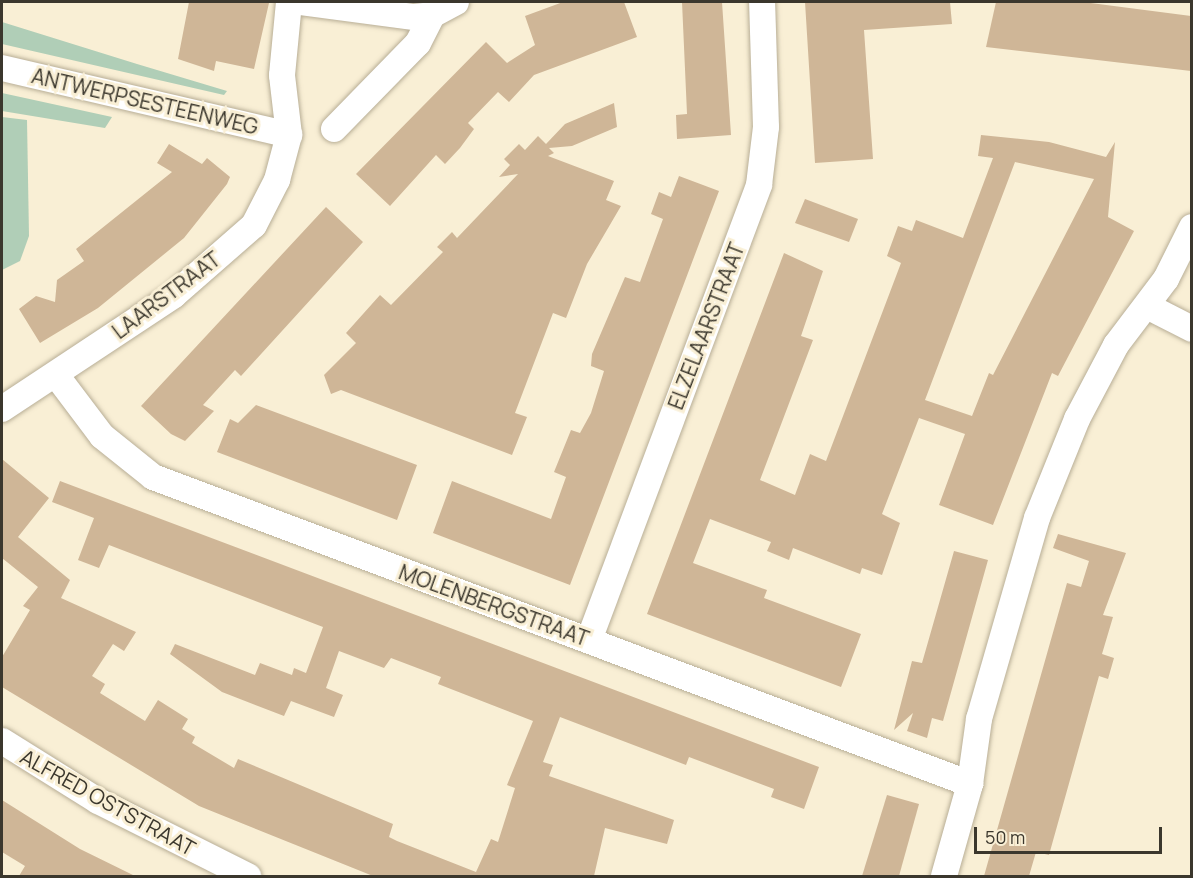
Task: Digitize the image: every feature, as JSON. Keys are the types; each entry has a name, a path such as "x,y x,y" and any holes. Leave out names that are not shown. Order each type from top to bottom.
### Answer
{"street":[{"name":"LAARSTRAAT","path":"2,409 56,375 195,279 254,225 277,180 290,135 282,75 289,2"},
{"path":"302,2 432,15"},
{"path":"334,129 411,51 432,15 456,2"},
{"name":"ELZELAARSTRAAT","path":"589,640 759,185 766,126 762,2"},
{"name":"ANTWERPSESTEENWEG","path":"2,68 290,135"},
{"path":"944,876 970,784 979,719 1037,518 1111,354 1149,307 1191,227"},
{"path":"1149,307 1191,329"},
{"name":"MOLENBERGSTRAAT","path":"56,375 102,436 153,477 970,784"},
{"name":"ALFRED OSTSTRAAT","path":"2,741 156,833 248,876"}],"green space":[{"path":"2,22 227,91 224,95 2,44"},
{"path":"2,93 112,117 105,128 2,111"},
{"path":"2,117 27,120 29,236 20,261 2,270"}],"building":[{"path":"189,2 269,3 254,69 216,61 214,71 178,59"},
{"path":"563,2 624,2 637,37 534,75 509,102 498,92 468,123 474,129 445,164 436,155 390,206 356,174 486,42 507,63 535,45 525,16"},
{"path":"682,2 722,2 731,135 677,139 676,115 687,114"},
{"path":"805,2 950,2 952,24 864,30 873,159 815,163"},
{"path":"996,2 1083,2 1191,16 1191,71 986,47"},
{"path":"614,103 617,127 572,146 549,148 554,153 548,156 614,181 606,200 621,206 587,264 566,318 553,313 515,413 527,417 512,455 341,390 331,394 324,375 356,343 346,333 380,295 391,305 443,252 437,247 452,232 457,238 518,174 499,177 510,165 504,159 519,144 525,150 538,136 546,144 565,124"},
{"path":"981,135 1049,142 1106,157 1115,142 1108,217 1134,231 1058,376 1052,373 993,525 939,505 965,434 919,418 882,514 900,523 882,575 862,568 860,574 793,548 789,560 767,551 771,542 710,519 693,563 767,590 764,598 861,634 841,687 647,614 784,253 823,271 801,336 813,340 760,480 795,495 810,454 826,461 901,263 887,256 898,226 912,231 916,220 963,238 993,158 978,156","holes":["1015,162 1094,179 993,375 989,373 972,416 925,400"]},
{"path":"169,144 202,164 207,158 230,177 227,184 184,238 98,308 40,343 19,309 36,296 55,302 57,280 84,261 76,249 172,172 157,163"},
{"path":"679,176 719,191 570,585 433,533 452,481 551,519 566,477 554,472 571,430 580,433 591,413 604,371 591,366 592,354 625,277 640,282 663,219 651,214 659,192 671,197"},
{"path":"805,199 858,219 849,242 795,223"},
{"path":"326,207 363,242 241,376 235,370 203,405 214,411 185,441 171,434 141,406"},
{"path":"256,405 417,465 397,520 217,452 230,419 238,423"},
{"path":"2,459 49,498 18,537 70,580 61,598 136,632 124,651 113,644 92,676 105,684 100,693 145,721 158,700 188,719 182,729 195,737 192,743 234,768 238,759 393,824 389,837 397,841 476,872 491,839 498,842 515,788 507,785 533,721 438,684 441,677 391,658 384,668 339,651 326,688 343,695 334,717 291,701 284,716 222,692 170,654 175,644 255,675 260,663 292,675 294,668 306,673 323,627 109,545 99,568 78,560 94,518 52,502 60,481 819,767 804,809 771,797 774,789 689,757 686,765 560,717 543,762 553,765 549,776 674,820 667,844 605,828 594,876 373,876 199,806 2,687 2,657 30,610 23,606 38,587 2,558"},
{"path":"1058,534 1126,553 1103,615 1113,617 1102,654 1114,658 1108,679 1099,676 1049,855 1036,852 1029,876 984,876 1067,583 1081,587 1089,561 1053,548"},
{"path":"954,551 988,560 943,721 932,718 927,738 907,731 913,713 894,730 912,661 922,663"},
{"path":"887,795 919,804 899,876 862,876"},
{"path":"2,800 80,849 135,876 19,876 25,866 2,852"}]}
